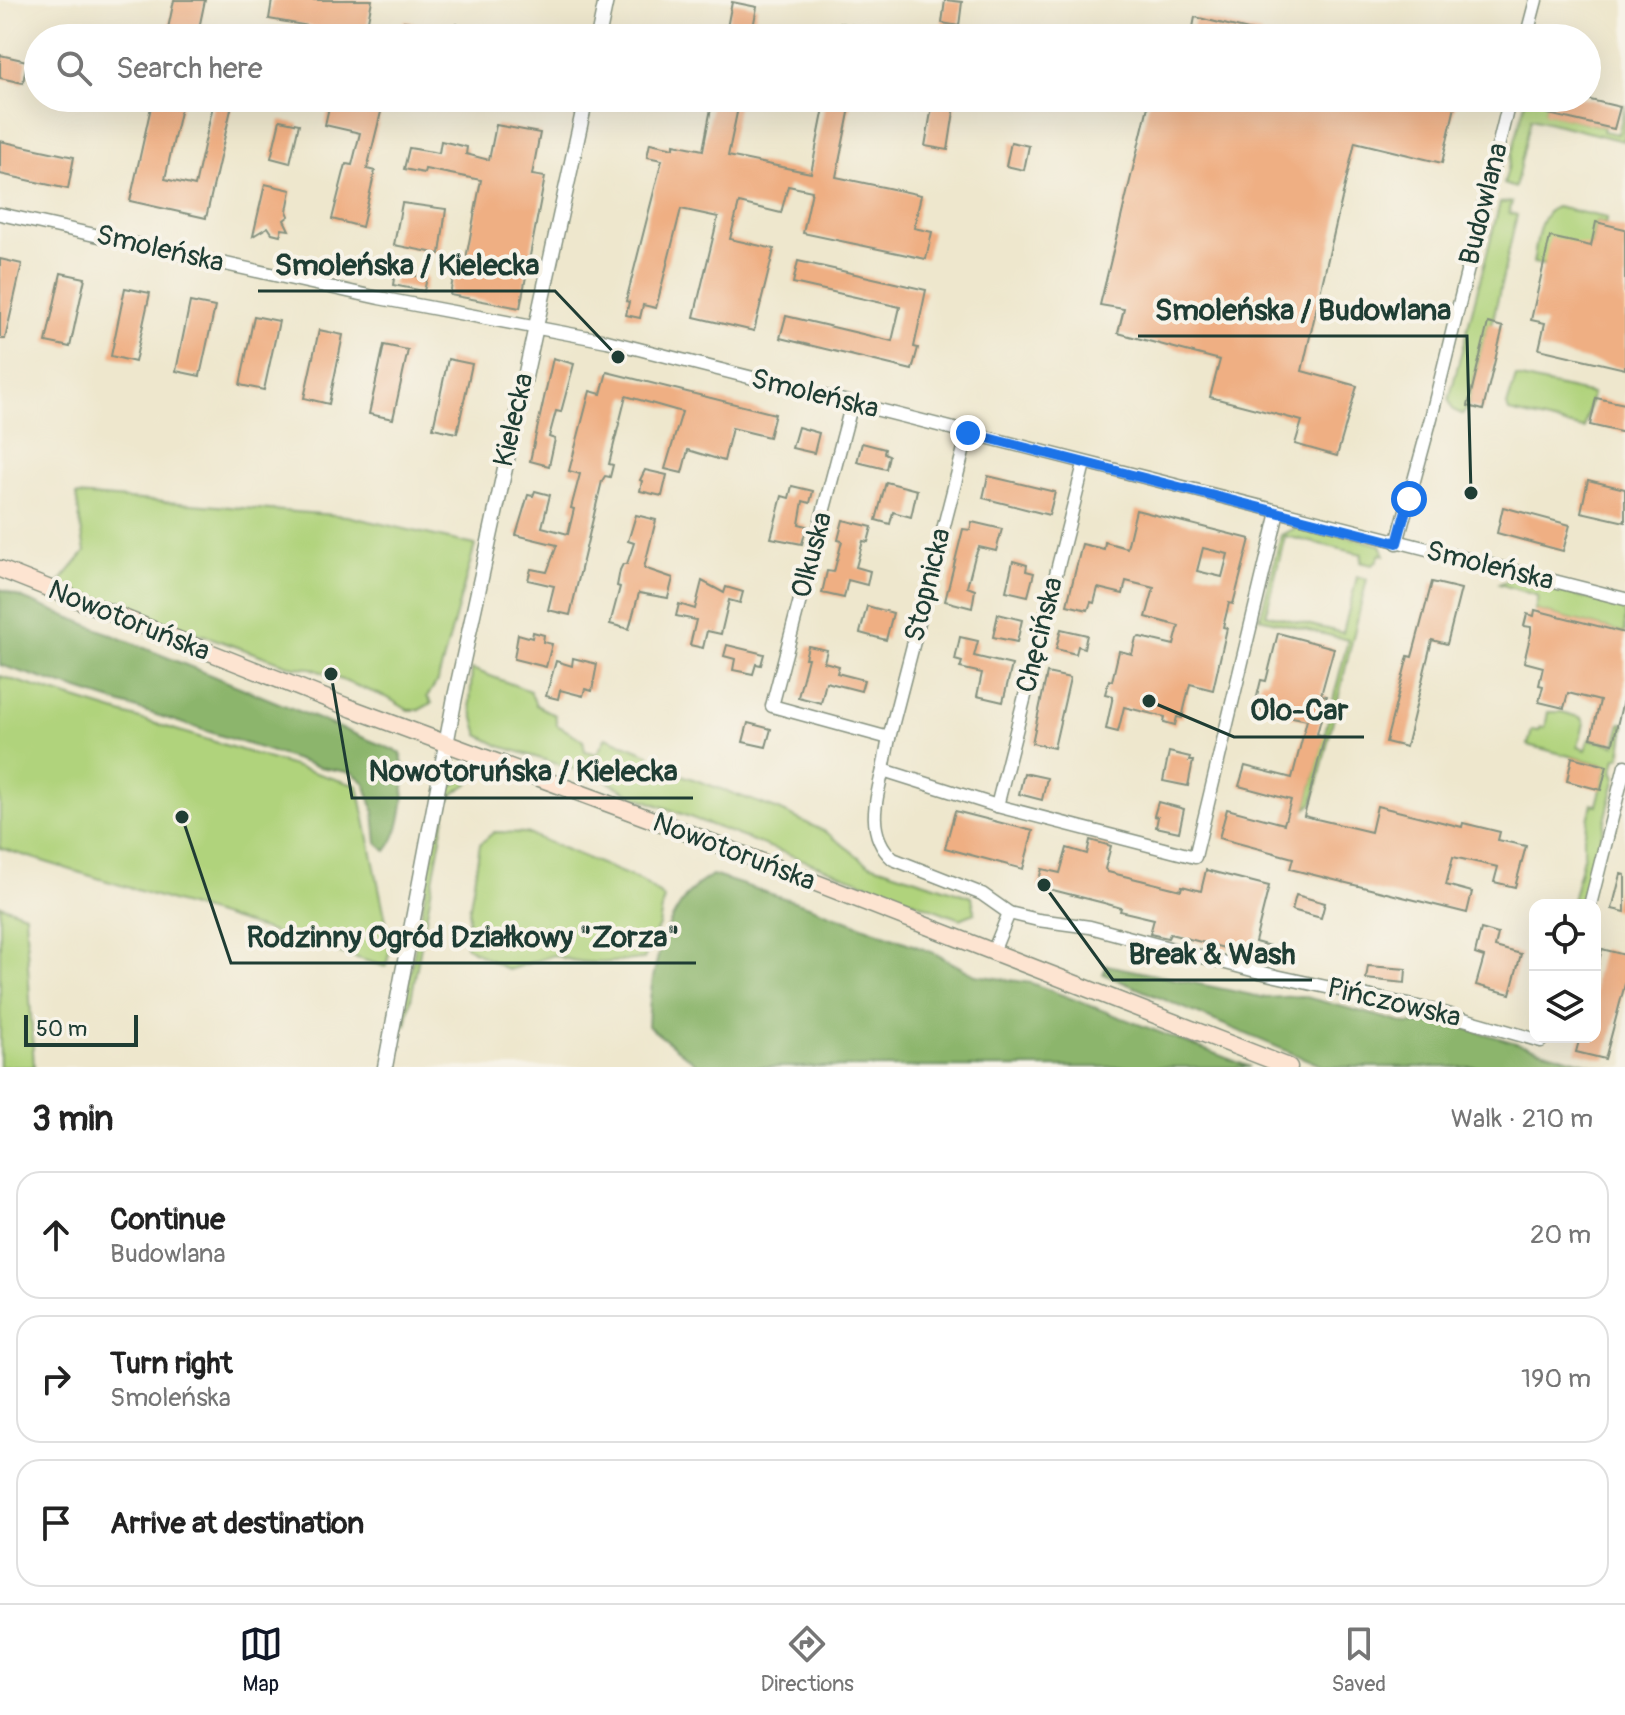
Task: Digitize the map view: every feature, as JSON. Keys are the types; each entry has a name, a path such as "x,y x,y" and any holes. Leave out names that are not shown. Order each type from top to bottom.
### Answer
{"main road":[{"name":"Nowotoruńska","path":"0,569 1289,1067"}],"street":[{"path":"601,24 606,0"},
{"path":"1530,24 1536,0"},
{"name":"Kielecka","path":"385,1067 446,743 583,112"},
{"name":"Budowlana","path":"1397,543 1507,112"},
{"name":"Smoleńska","path":"0,214 379,298 607,341 1625,599"},
{"name":"Olkuska","path":"852,403 772,706 889,738"},
{"name":"Stopnicka","path":"883,770 968,433"},
{"name":"Chęcińska","path":"997,806 1084,464"},
{"path":"883,770 997,806 1195,857 1278,512"},
{"path":"1592,899 1625,766"},
{"name":"Pińczowska","path":"883,770 875,808 877,839 883,850 893,859 982,894 1009,913 1090,927 1271,975 1432,1010 1529,1038"},
{"path":"993,952 1009,913"}],"green space":[{"path":"1625,104 1623,141 1531,118 1515,188 1504,184 1522,112 1545,112 1604,127 1603,131 1618,134"},
{"path":"1512,202 1509,213 1517,215 1492,324 1488,324 1467,410 1462,414 1453,410 1449,400 1500,203"},
{"path":"1556,207 1607,218 1605,224 1596,222 1591,246 1544,265 1533,263 1541,223"},
{"path":"1516,377 1592,394 1584,429 1509,412 1507,406"},
{"path":"76,495 347,516 475,545 438,680 427,697 432,703 419,710 408,710 388,698 311,668 294,667 206,636 53,590 85,552"},
{"path":"1307,526 1381,545 1385,555 1380,554 1372,565 1361,562 1362,554 1285,536 1266,614 1343,633 1357,577 1367,579 1313,803 1306,809 1348,640 1260,618 1281,535"},
{"path":"1512,579 1625,608 1625,633 1535,610 1538,596 1499,584"},
{"path":"0,589 401,753 404,777 401,818 386,851 377,843 374,811 365,783 353,773 319,767 0,665"},
{"path":"472,669 530,691 536,705 555,715 557,725 583,740 585,751 597,754 606,737 649,754 654,765 779,810 826,832 867,863 972,897 975,913 960,919 634,796 599,777 500,746 479,735 470,704"},
{"path":"0,676 358,786 391,945 386,967 0,848"},
{"path":"1548,712 1562,712 1582,718 1584,723 1578,747 1586,750 1589,739 1615,745 1621,723 1625,724 1620,757 1616,758 1613,770 1616,777 1585,899 1572,899 1592,804 1597,805 1607,766 1528,745 1532,730 1545,728"},
{"path":"475,776 453,795 447,805 406,1026 401,1025 441,805 453,786"},
{"path":"494,832 526,833 642,881 664,898 659,925 644,959 587,962 554,955 508,970 466,947 480,844"},
{"path":"712,875 809,906 934,953 975,975 1031,983 1250,1067 700,1067 648,1026 654,972 671,920 694,888"},
{"path":"0,905 25,914 34,1067 0,1067"},
{"path":"1107,965 1266,998 1302,996 1407,1024 1451,1024 1599,1067 1325,1067 1103,974"}],"building":[{"path":"174,0 205,0 200,24 169,24"},
{"path":"272,0 372,0 367,24 297,24 269,19"},
{"path":"945,0 962,2 959,24 942,23"},
{"path":"732,2 757,7 754,24 728,24"},
{"path":"1195,17 1224,24 1194,24"},
{"path":"0,55 24,60 23,83 0,78"},
{"path":"1601,102 1620,107 1614,129 1544,113 1601,112"},
{"path":"150,112 180,112 165,179 195,186 212,112 230,112 206,218 130,201"},
{"path":"328,112 381,112 367,169 375,171 362,227 332,219 346,164 352,165 360,133 325,125"},
{"path":"710,112 737,112 728,156 811,173 823,112 849,112 836,177 921,195 914,228 932,232 926,259 803,233 812,191 788,186 781,213 739,203 730,239 774,249 754,331 694,317 718,217 681,209 656,308 643,305 640,318 626,315 629,302 626,301 662,160 647,157 650,143 703,150"},
{"path":"931,112 954,112 948,150 925,146"},
{"path":"1147,112 1454,112 1442,163 1355,142 1302,371 1357,386 1337,456 1295,444 1302,421 1210,397 1220,360 1118,333 1124,309 1100,305"},
{"path":"280,120 299,124 290,163 271,158"},
{"path":"496,125 540,133 532,175 545,177 520,308 450,295 455,267 464,269 481,180 425,169 424,173 404,169 409,148 439,153 441,141 467,147 466,154 489,160"},
{"path":"0,141 74,157 68,189 0,174"},
{"path":"1011,142 1029,146 1024,170 1006,166"},
{"path":"265,184 291,190 289,216 284,220 289,230 282,229 280,235 272,233 268,227 253,236"},
{"path":"402,203 446,209 440,254 394,245"},
{"path":"1596,222 1625,229 1625,369 1539,349 1545,323 1531,320 1550,237 1591,246"},
{"path":"0,259 22,264 5,339 0,339"},
{"path":"798,261 926,290 912,370 780,338 786,316 892,341 900,307 793,283"},
{"path":"395,272 427,278 424,291 393,285"},
{"path":"61,273 85,278 70,347 46,342"},
{"path":"125,288 150,293 135,362 111,356"},
{"path":"190,302 215,307 200,376 176,371"},
{"path":"254,316 279,321 264,390 240,385"},
{"path":"1488,323 1503,327 1483,410 1468,406"},
{"path":"319,330 343,335 329,404 304,398"},
{"path":"384,345 408,350 393,419 369,414"},
{"path":"553,358 574,364 561,412 556,411 549,437 555,439 549,466 530,461"},
{"path":"448,359 472,364 457,433 433,428"},
{"path":"607,372 775,414 769,437 732,428 724,461 688,450 682,473 665,469 682,412 626,396 609,464 613,465 610,477 605,476 602,481 570,615 548,610 554,586 528,580 531,569 547,572 557,545 516,535 528,495 533,496 535,491 550,495 542,527 568,534 580,474 569,471 590,391 601,394"},
{"path":"1596,398 1625,404 1625,433 1590,425"},
{"path":"798,427 819,433 814,453 792,448"},
{"path":"862,443 885,449 884,453 889,455 886,469 857,462"},
{"path":"645,470 667,475 662,496 640,491 640,480"},
{"path":"988,476 1055,492 1049,515 983,498"},
{"path":"1588,480 1625,489 1625,522 1581,512"},
{"path":"886,482 917,490 911,517 893,512 890,524 876,520"},
{"path":"792,486 813,491 810,503 803,501 799,524 807,526 802,544 771,538 782,496 789,498"},
{"path":"1503,507 1570,525 1563,551 1497,533"},
{"path":"1136,510 1250,539 1233,604 1229,603 1223,627 1227,628 1213,690 1190,684 1182,718 1177,717 1175,725 1164,722 1165,717 1124,707 1118,732 1106,729 1113,696 1105,694 1109,680 1112,681 1119,651 1132,654 1136,638 1140,637 1174,645 1179,626 1146,617 1154,588 1126,581 1123,594 1098,588 1094,603 1091,602 1088,610 1067,605 1082,544 1104,549 1105,542 1127,548","holes":["1203,548 1228,554 1222,577 1197,571"]},
{"path":"636,515 656,520 644,568 673,578 668,598 639,593 629,629 610,624 620,587 617,586 620,570 623,564 627,564 634,543 628,541"},
{"path":"843,520 872,527 868,542 863,541 856,567 870,571 867,585 848,580 844,598 822,593 827,571 834,572 842,541 838,540"},
{"path":"972,522 1002,529 996,551 979,547 975,556 967,587 975,590 972,608 945,601 963,529 970,530"},
{"path":"1013,561 1027,565 1026,571 1034,573 1028,596 1006,591"},
{"path":"702,581 724,593 726,587 743,592 740,603 729,600 721,634 707,631 703,648 690,645 696,620 676,616 679,604 695,609"},
{"path":"1432,582 1461,589 1447,644 1432,640 1406,747 1386,742 1408,656 1412,657"},
{"path":"867,606 893,613 886,640 860,633"},
{"path":"1535,610 1625,633 1625,692 1613,743 1591,738 1600,701 1568,693 1564,708 1539,702 1543,667 1524,662 1531,627 1524,626 1527,614 1534,616"},
{"path":"998,614 1022,620 1017,642 993,637"},
{"path":"1061,629 1087,635 1084,648 1078,646 1076,654 1056,649"},
{"path":"533,632 544,635 543,642 552,644 546,667 514,659 518,634 532,638"},
{"path":"1278,633 1334,648 1321,695 1327,696 1317,734 1325,736 1304,816 1371,832 1377,806 1462,827 1463,823 1500,832 1498,840 1526,846 1515,887 1494,882 1498,867 1453,857 1446,885 1472,892 1467,913 1290,869 1293,858 1219,838 1227,809 1284,824 1291,800 1239,786 1245,766 1292,778 1307,720 1254,709 1261,680 1266,681"},
{"path":"960,637 978,641 974,656 1012,665 1003,702 977,696 982,673 960,668 962,662 955,660"},
{"path":"727,645 764,654 761,665 756,664 753,674 733,670 735,659 724,656"},
{"path":"808,646 827,650 824,662 839,666 837,673 864,680 861,691 826,682 821,703 798,697"},
{"path":"573,658 597,664 592,691 585,689 583,696 560,690 558,699 546,696 556,661 572,666"},
{"path":"1047,673 1070,678 1054,748 1032,743"},
{"path":"748,723 771,729 766,747 743,742"},
{"path":"1169,752 1190,757 1189,761 1193,761 1188,786 1163,781"},
{"path":"1572,757 1607,766 1601,790 1567,781"},
{"path":"1024,773 1047,778 1042,800 1019,794"},
{"path":"1158,802 1184,809 1179,832 1156,827 1158,817 1154,816"},
{"path":"955,811 1033,831 1023,869 945,848"},
{"path":"1090,840 1111,846 1105,869 1108,872 1181,890 1182,886 1201,891 1206,870 1269,886 1255,942 1270,946 1266,961 1250,957 1251,952 1228,946 1228,949 1170,934 1168,938 1150,934 1154,919 1037,886 1042,869 1060,873 1067,848 1087,854"},
{"path":"1621,874 1625,875 1625,912 1612,909"},
{"path":"1296,895 1325,903 1321,918 1292,910"},
{"path":"1481,929 1498,934 1495,947 1521,954 1510,994 1476,985 1484,957 1475,954"},
{"path":"1602,949 1625,955 1625,984 1605,1059 1576,1052 1578,1043 1601,1043"},
{"path":"1368,966 1406,969 1405,983 1366,979"}],"place":[{"name":"Smoleńska / Kielecka","path":"618,357"},
{"name":"Smoleńska / Budowlana","path":"1471,493"},
{"name":"Nowotoruńska / Kielecka","path":"331,674"},
{"name":"Olo-Car","path":"1149,701"},
{"name":"Rodzinny Ogród Działkowy \"Zorza\"","path":"182,817"},
{"name":"Break & Wash","path":"1044,885"}],"route":[{"path":"968,433 1397,543 1409,499"}]}
